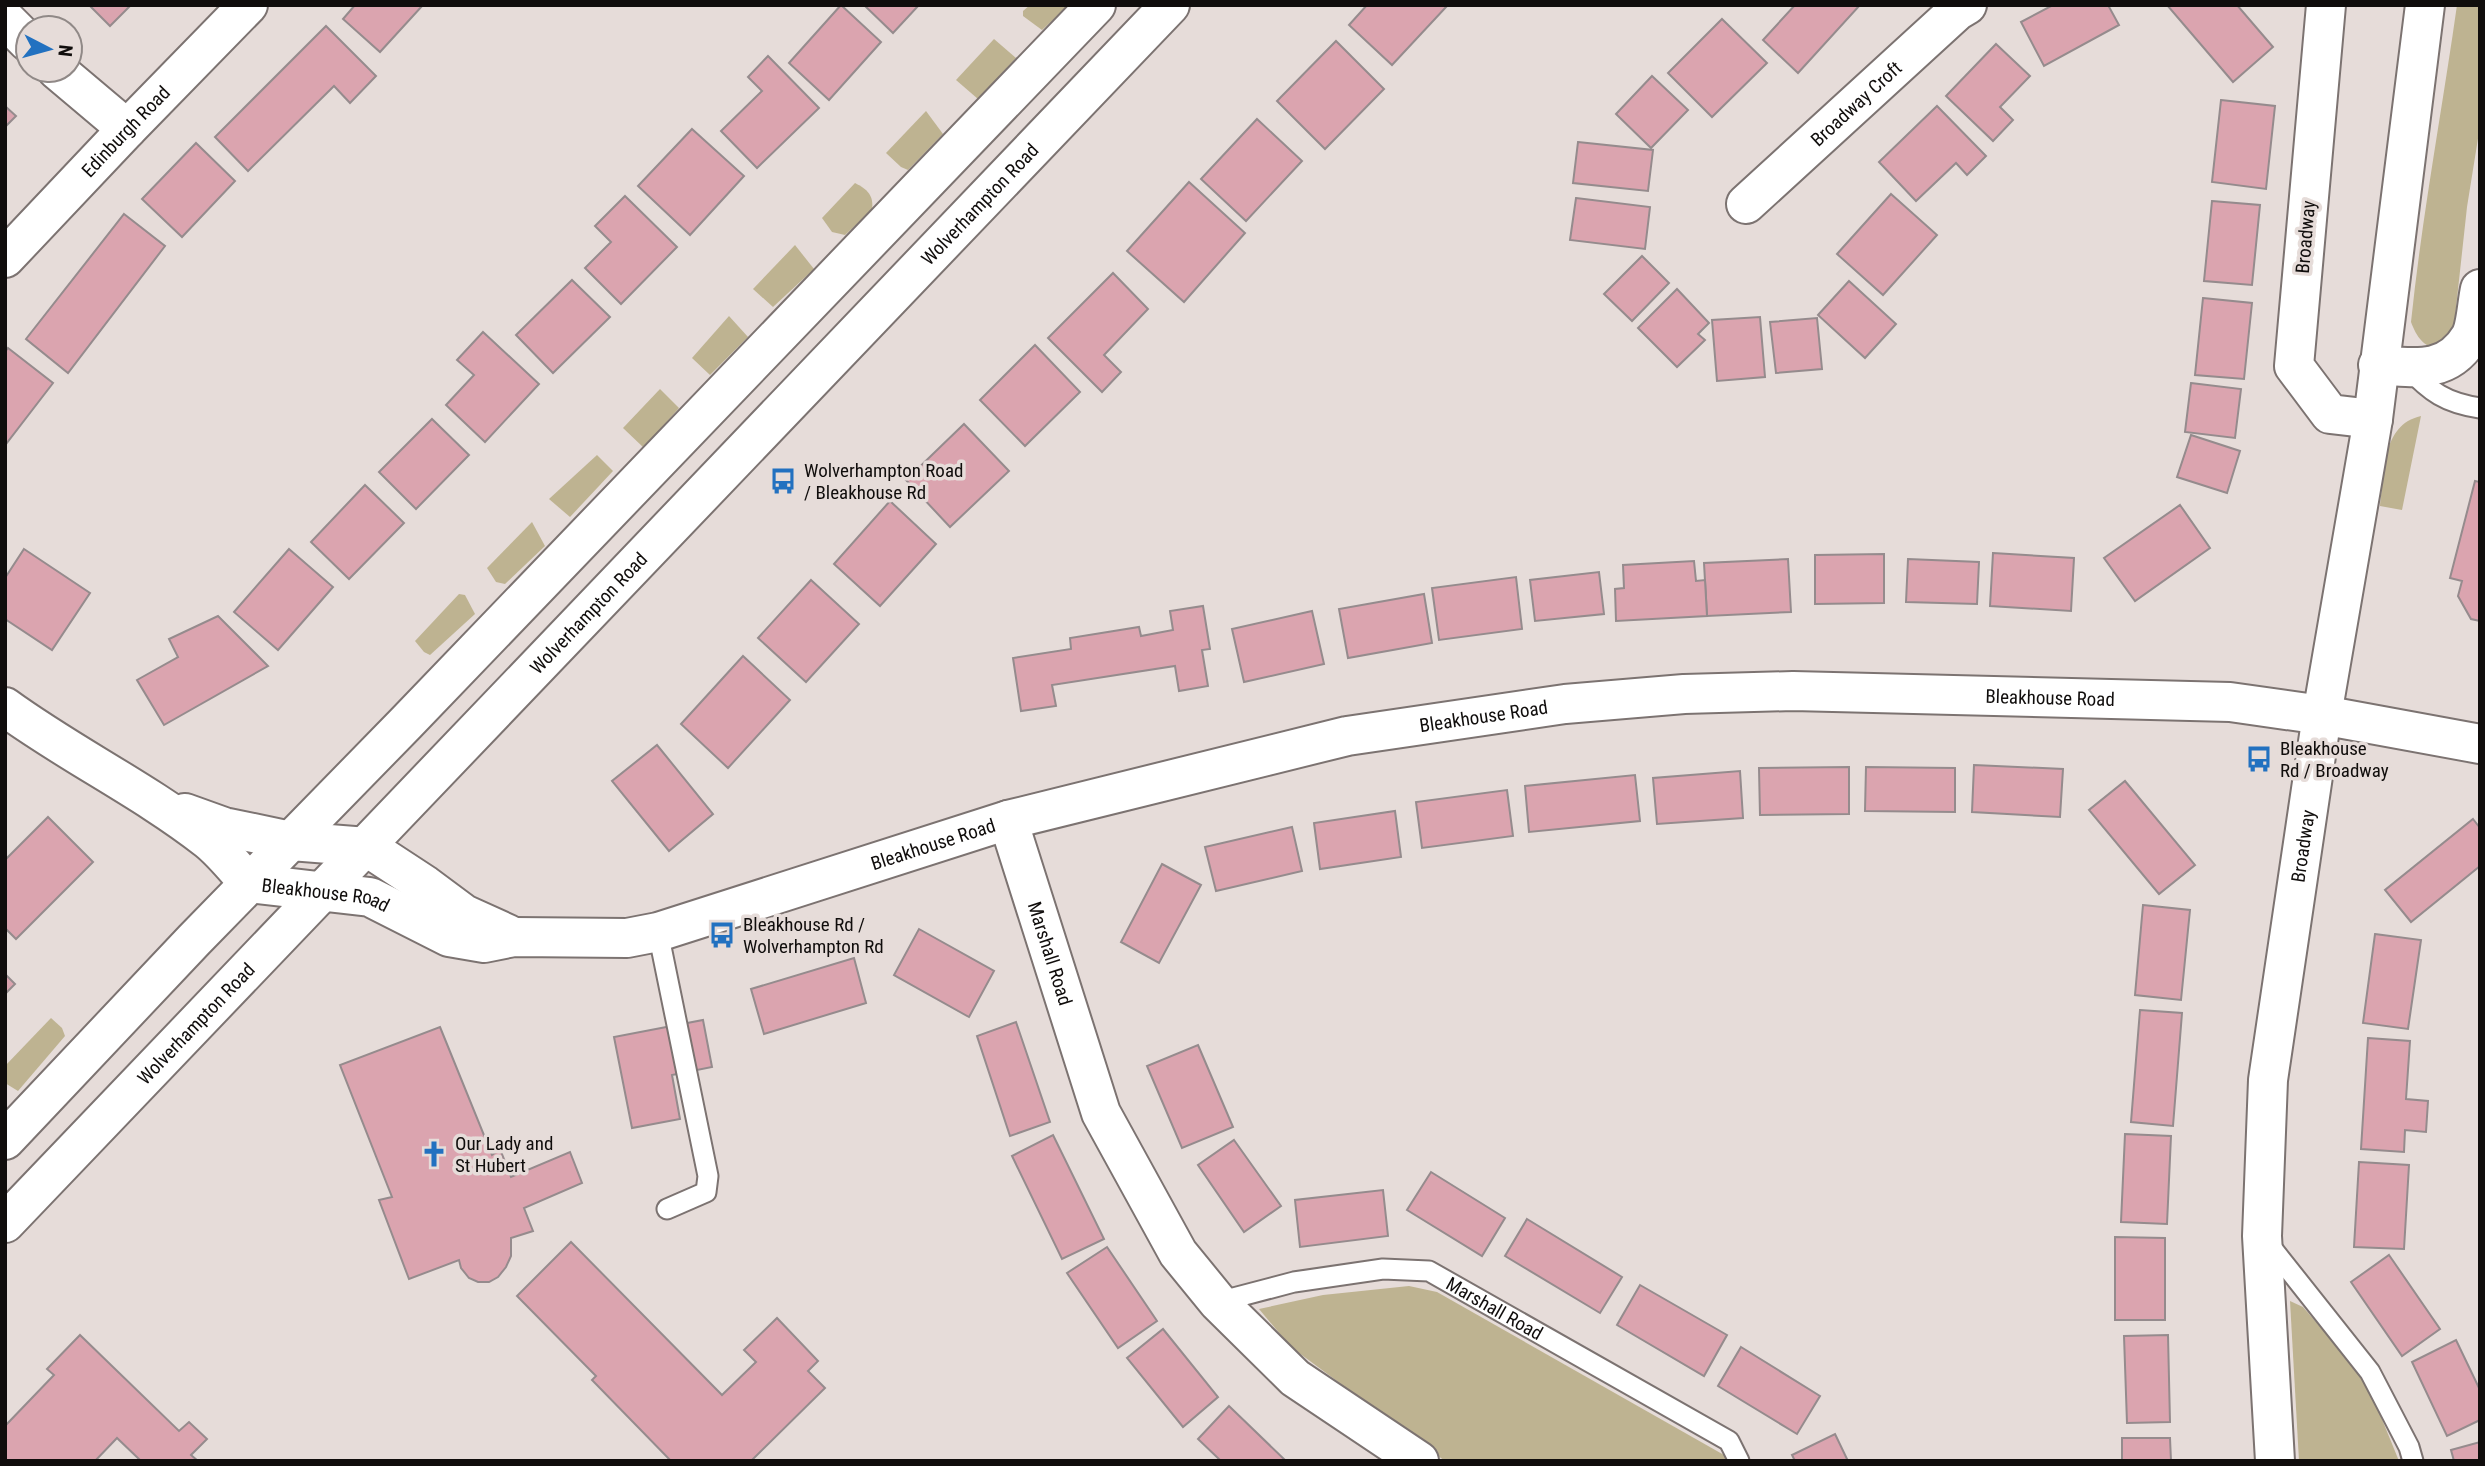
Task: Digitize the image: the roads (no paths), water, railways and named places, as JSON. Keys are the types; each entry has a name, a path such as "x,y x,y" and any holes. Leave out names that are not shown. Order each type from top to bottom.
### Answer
{"main road":[{"name":"Edinburgh Road","path":"5,258 248,5"},
{"path":"5,1140 249,883 1096,5"},
{"name":"Wolverhampton Road","path":"5,1223 1170,5"},
{"name":"Broadway Croft","path":"1746,204 1957,11 1967,5"},
{"name":"Broadway","path":"2326,5 2294,366 2330,414 2373,419"},
{"name":"Broadway","path":"2275,1461 2262,1236 2268,1080 2322,715 2373,419 2393,366 2425,5"},
{"path":"74,84 127,129"},
{"path":"2393,366 2433,367 2449,361 2471,336 2480,289"},
{"name":"Bleakhouse Road","path":"5,707 38,731 157,803 211,842 249,883 370,897 449,937 484,943 514,937 627,938 658,932 1008,820 1347,736 1565,704 1684,694 1793,691 2230,702 2322,715 2480,744"},
{"name":"Bleakhouse Road","path":"157,803 224,827 291,841 367,847 464,914 514,937"},
{"name":"Marshall Road","path":"1008,820 1101,1113 1178,1253 1218,1302 1295,1378 1419,1461"}],"lane":[{"path":"2393,366 2434,393 2463,405 2480,408"},
{"path":"658,932 708,1176 706,1192 667,1209"},
{"path":"2262,1236 2370,1373 2409,1447 2413,1461"},
{"name":"Marshall Road","path":"1218,1302 1306,1280 1383,1269 1429,1271 1729,1441 1739,1461"}],"place":[{"name":"Wolverhampton Road / Bleakhouse Rd","path":"783,481"},
{"name":"Bleakhouse Rd / Broadway","path":"2259,759"},
{"name":"Bleakhouse Rd / Wolverhampton Rd","path":"722,935"},
{"name":"Our Lady and St Hubert","path":"434,1154"}]}
